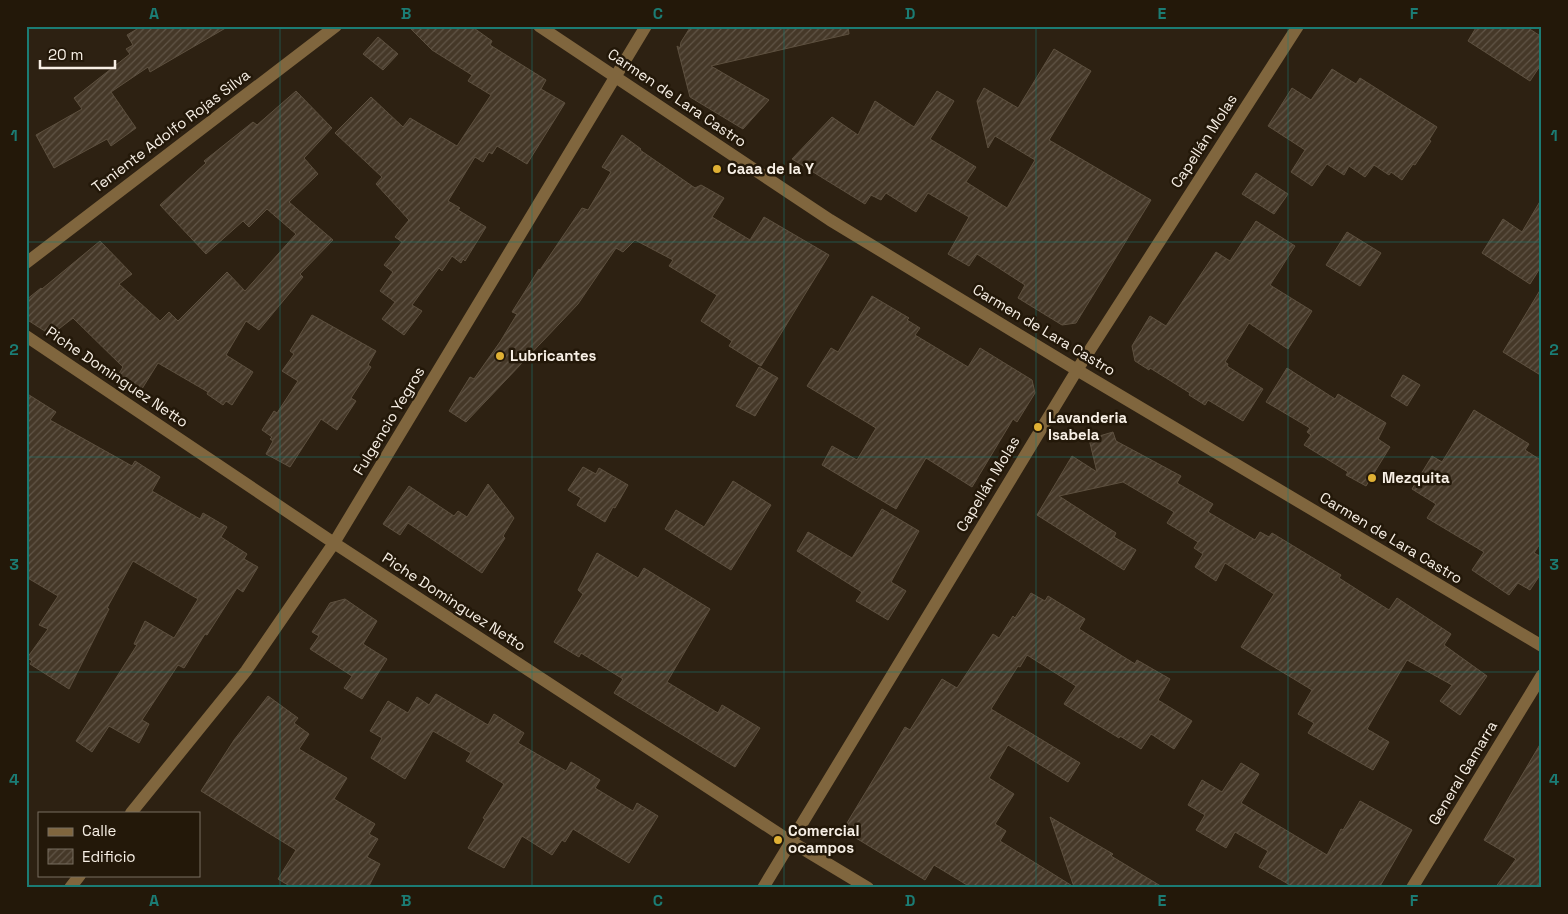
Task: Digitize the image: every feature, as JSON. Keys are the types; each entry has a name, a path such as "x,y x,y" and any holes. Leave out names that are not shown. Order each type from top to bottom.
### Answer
{"street":[{"name":"Teniente Adolfo Rojas Silva","path":"26,263 336,26"},
{"name":"Carmen de Lara Castro","path":"539,26 830,220 1077,370 1542,646"},
{"name":"Fulgencio Yegros","path":"132,812 246,671 334,543 646,26"},
{"name":"Capellán Molas","path":"762,888 1077,370 1298,26"},
{"name":"Piche Dominguez Netto","path":"26,336 334,543 790,841 868,888"},
{"name":"General Gamarra","path":"1412,888 1542,675"},
{"path":"70,888 79,876"}],"building":[{"path":"142,26 229,26 150,72 148,67 111,92 136,128 111,146 107,139 54,168 36,135 82,109 74,98 130,54 126,49 133,45 127,35"},
{"path":"408,26 471,26 492,41 490,45 546,80 541,89 565,103 527,164 497,146 492,154 489,152 483,162 475,157 448,201 460,208 458,210 486,227 465,261 463,259 461,263 452,256 442,271 439,268 412,305 422,311 404,335 382,319 395,302 380,291 393,272 384,265 402,242 395,237 409,220 376,184 382,177 335,133 371,97 403,127 410,118 457,146 491,95 468,81 472,75 432,50"},
{"path":"691,26 848,26 849,34 711,66 769,100 743,129 690,97 677,46 680,48 681,42"},
{"path":"1477,26 1525,26 1542,37 1542,63 1530,81 1468,41"},
{"path":"378,37 398,54 383,70 363,54"},
{"path":"1054,49 1091,71 1049,140 1151,200 1076,323 1062,325 1018,298 1025,285 977,254 969,266 948,254 969,217 928,193 916,212 886,193 881,200 871,195 865,204 792,159 832,117 858,135 875,101 914,127 937,91 954,101 930,139 976,167 966,182 1007,208 1035,160 995,136 988,148 977,101 984,88 1018,108"},
{"path":"1332,69 1356,84 1360,78 1437,127 1429,140 1431,141 1402,180 1391,172 1389,175 1374,165 1365,177 1349,166 1344,175 1327,164 1312,186 1291,172 1305,150 1268,126 1292,88 1311,100"},
{"path":"296,91 332,128 304,158 318,174 289,202 333,240 300,274 303,277 259,330 246,321 226,355 253,372 232,405 226,401 223,405 207,394 208,392 158,363 140,392 117,377 123,367 73,318 51,335 26,319 26,300 100,241 132,274 119,284 160,321 169,312 178,321 227,272 245,291 296,234 267,209 249,227 243,221 206,254 160,205 206,163 204,161 253,122 257,125"},
{"path":"622,135 640,150 695,188 701,185 724,198 712,217 750,240 764,217 829,255 761,366 729,346 732,341 701,321 717,295 669,266 673,260 635,240 623,252 616,248 578,304 466,422 449,411 470,377 474,379 500,342 517,314 512,312 539,269 582,208 588,210 611,172 602,167"},
{"path":"1256,173 1288,194 1274,214 1242,194"},
{"path":"1542,198 1542,265 1530,284 1482,253 1503,219 1522,232"},
{"path":"1256,221 1295,246 1270,285 1312,311 1288,349 1249,323 1225,362 1228,364 1227,366 1263,389 1243,421 1208,400 1205,405 1189,395 1190,393 1135,361 1132,346 1150,316 1166,326 1216,252 1230,261"},
{"path":"1347,232 1381,253 1360,286 1326,265"},
{"path":"1542,287 1542,376 1503,352"},
{"path":"872,296 909,318 907,320 920,328 915,335 968,367 980,348 1032,380 1035,393 1017,422 1013,419 972,487 926,458 896,509 822,465 832,446 857,460 876,428 807,386 831,348 838,352"},
{"path":"312,315 376,351 368,365 371,367 351,398 356,401 337,430 321,419 290,467 266,454 273,441 270,439 272,437 262,430 274,411 277,413 298,381 282,371 294,354 290,351"},
{"path":"759,367 778,378 755,416 736,406"},
{"path":"1287,368 1335,399 1338,394 1386,423 1378,439 1390,447 1366,486 1346,475 1348,472 1304,445 1311,435 1307,432 1310,428 1266,402"},
{"path":"1403,375 1420,385 1407,406 1391,396"},
{"path":"26,393 56,412 50,420 132,466 135,461 160,477 152,491 200,519 203,513 227,527 221,537 247,554 244,559 258,567 243,592 237,588 184,668 178,665 142,720 149,724 139,743 109,726 92,752 76,741 137,645 134,644 145,621 174,638 198,599 133,561 107,608 109,609 69,689 30,664 32,661 27,658 48,629 39,625 58,596 26,577"},
{"path":"1474,410 1529,444 1525,450 1542,461 1542,541 1534,553 1542,557 1542,572 1530,590 1518,583 1509,595 1472,570 1484,552 1427,518 1436,504 1412,489 1432,456 1442,462"},
{"path":"1113,432 1116,441 1181,476 1177,483 1213,504 1208,512 1255,540 1260,532 1269,537 1272,533 1341,575 1339,578 1389,610 1397,598 1451,634 1444,645 1487,676 1460,715 1440,701 1452,685 1407,660 1367,729 1389,742 1373,770 1308,733 1314,723 1298,714 1312,690 1241,647 1274,594 1225,563 1216,581 1195,567 1203,554 1194,548 1198,542 1167,523 1174,512 1123,482 1059,496 1116,533 1114,537 1136,550 1124,570 1037,515 1072,456 1097,472 1089,439"},
{"path":"583,467 596,474 599,468 628,485 605,522 577,505 581,498 568,490"},
{"path":"733,481 771,505 731,570 665,529 676,510 704,527"},
{"path":"488,484 514,518 503,536 505,538 482,573 408,523 400,535 383,524 409,486 454,516 458,511 467,517"},
{"path":"882,509 919,531 891,582 906,591 888,620 856,601 862,592 797,551 808,532 852,558"},
{"path":"597,553 638,578 644,568 710,609 667,682 718,713 722,705 760,728 735,767 614,693 623,679 581,653 579,657 554,642 583,594 578,590"},
{"path":"1031,593 1045,601 1048,596 1085,619 1079,629 1135,664 1137,660 1170,679 1158,700 1192,721 1174,749 1151,734 1141,749 1120,736 1119,738 1064,704 1076,686 1027,655 991,709 1080,763 1068,782 1008,745 989,778 1014,794 995,824 1006,831 1000,841 1074,887 1050,817 1113,854 1111,856 1164,888 972,888 934,865 925,880 851,835 847,823 905,727 910,730 942,679 957,688 993,634 999,638"},
{"path":"345,599 377,621 363,644 387,659 362,699 344,688 352,676 310,649 319,636 312,632 330,603"},
{"path":"436,694 488,725 494,714 524,733 518,743 566,771 571,762 600,780 595,788 633,811 637,803 658,816 629,863 573,829 565,842 562,840 552,855 522,836 504,868 468,848 485,819 483,818 504,784 466,761 471,753 433,731 405,779 371,758 382,738 370,731 388,701 408,713 417,697 429,705"},
{"path":"268,696 298,718 294,723 309,734 299,749 347,778 334,799 375,824 369,834 378,839 367,857 380,864 368,888 293,888 278,879 296,850 201,791 234,740"},
{"path":"1542,741 1542,881 1537,888 1495,888 1516,859 1484,840"},
{"path":"1241,763 1259,774 1241,803 1327,855 1341,829 1343,830 1360,801 1412,830 1379,888 1295,888 1259,867 1268,851 1235,832 1226,848 1196,830 1205,815 1188,805 1202,780 1222,792"}],"place":[{"name":"Caaa de la Y","path":"717,169"},
{"name":"Lubricantes","path":"500,356"},
{"name":"Lavanderia Isabela","path":"1038,427"},
{"name":"Mezquita","path":"1372,478"},
{"name":"Comercial ocampos","path":"778,840"}]}
